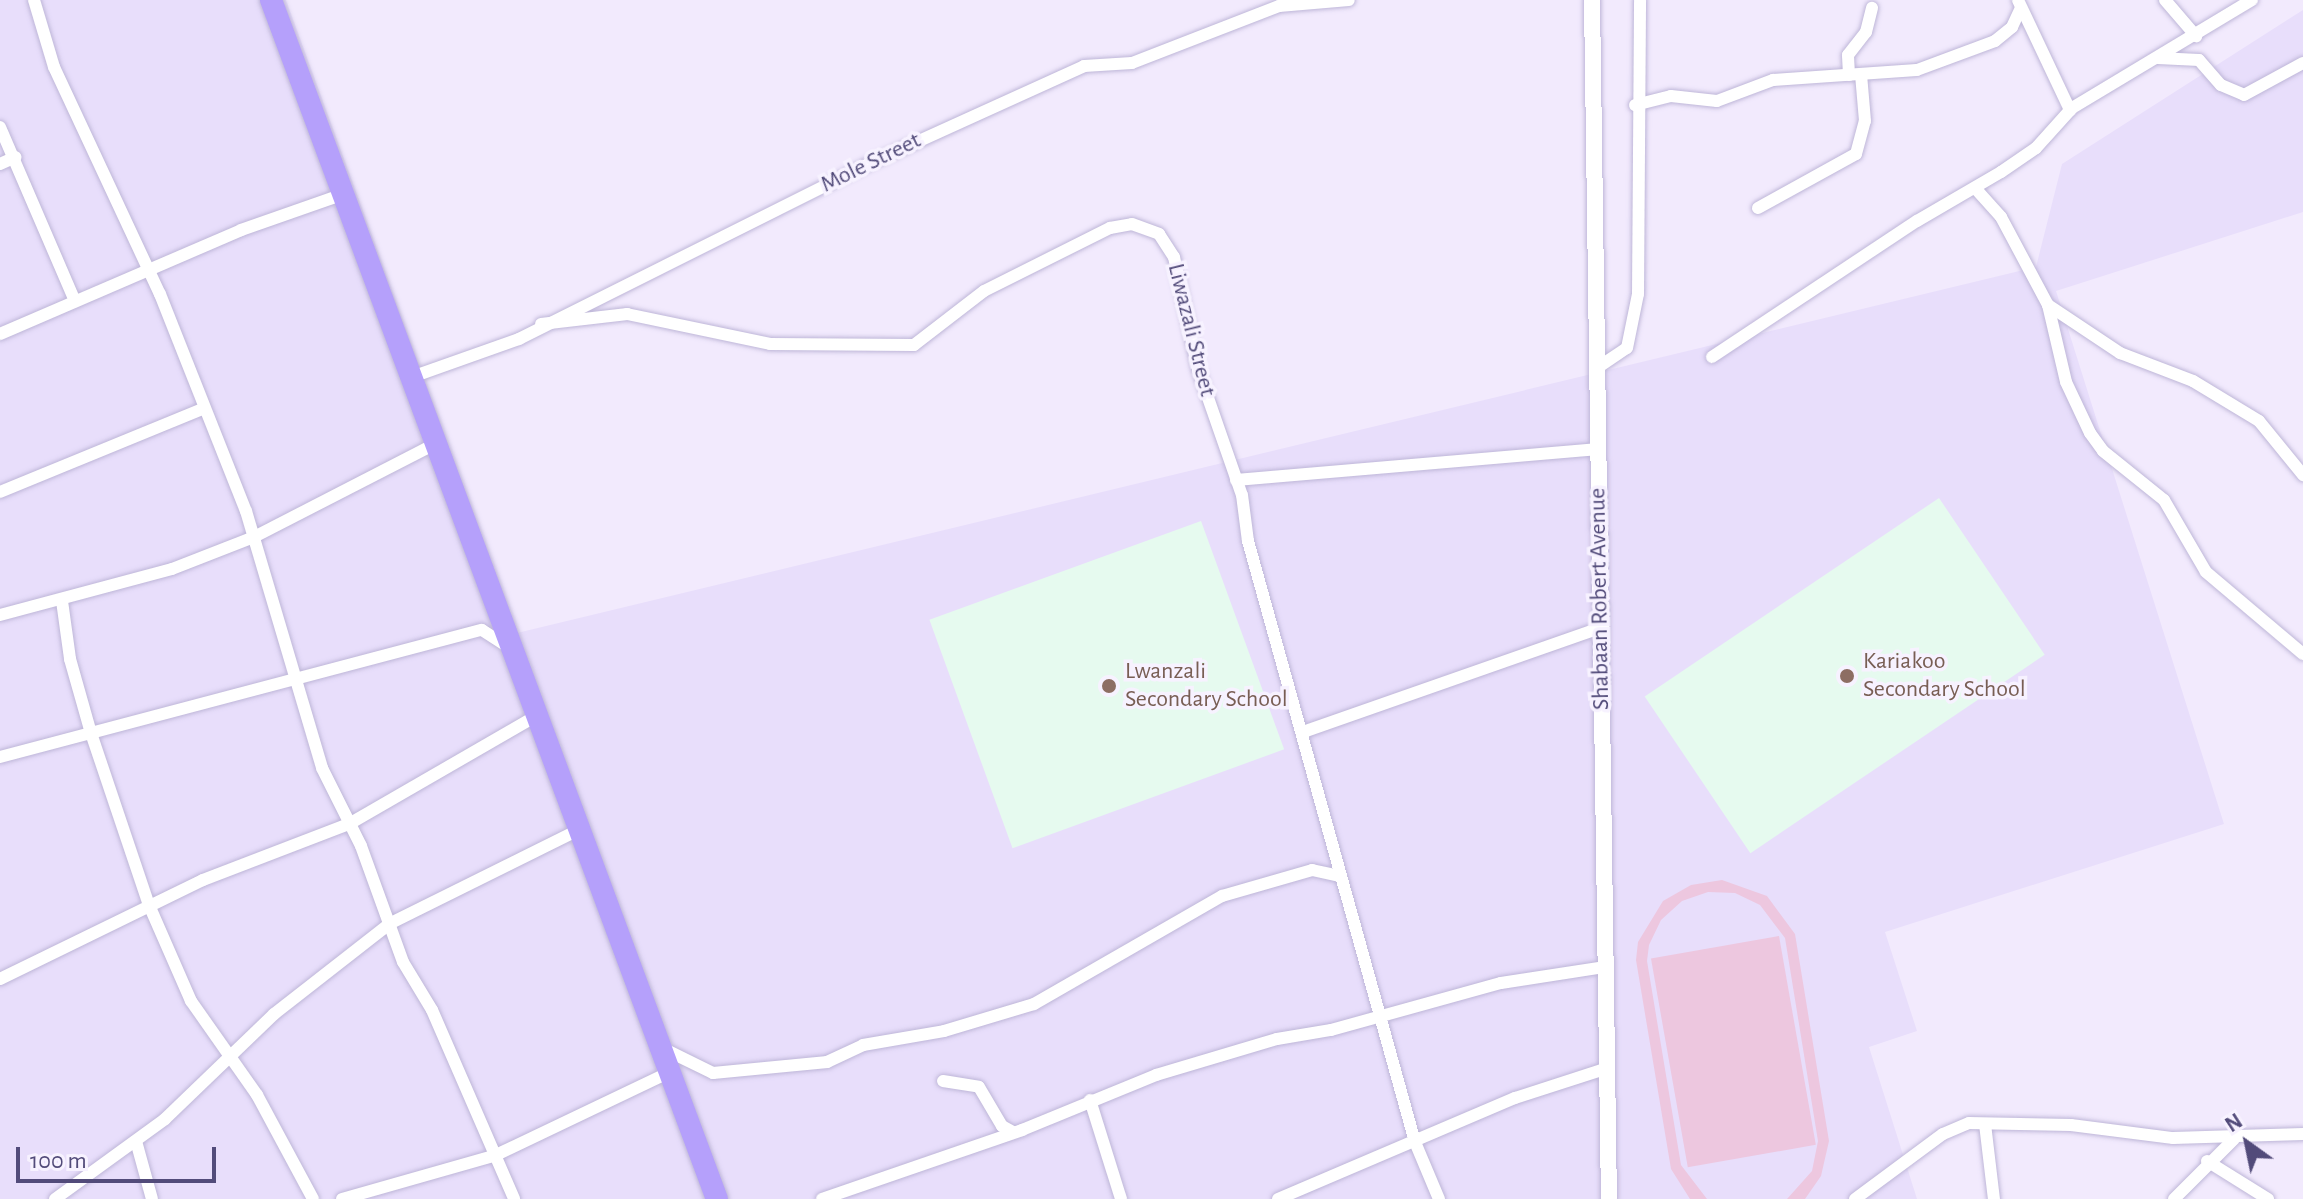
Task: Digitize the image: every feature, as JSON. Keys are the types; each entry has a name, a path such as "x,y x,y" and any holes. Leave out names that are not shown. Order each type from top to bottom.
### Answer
{"highway":[{"path":"271,0 433,445 516,654 660,1047 720,1196"}],"street":[{"path":"34,0 54,67 150,271 254,537 322,768 514,1199"},
{"name":"Mole Street","path":"409,378 519,339 541,324 1084,66 1132,63 1279,6 1349,0"},
{"name":"Shabaan Robert Avenue","path":"1592,0 1600,366 1596,449 1603,627 1604,967 1609,1199"},
{"path":"1600,366 1627,348 1638,294 1635,105 1640,0"},
{"path":"2165,0 2196,36"},
{"path":"1712,357 2036,148 2070,110 2252,0"},
{"path":"1635,105 1671,96 1717,101 1773,80 1917,70 1973,54 2006,35 2019,4"},
{"path":"2019,4 2070,110"},
{"path":"1758,208 1856,154 1865,121 1848,55 1866,32 1872,8"},
{"path":"2155,58 2199,60 2221,85 2244,95 2303,63"},
{"path":"0,127 16,157 74,299"},
{"path":"0,164 16,157"},
{"path":"1975,188 2001,217 2048,305 2069,390 2098,445 2168,504 2206,572 2303,654"},
{"path":"0,334 74,299 150,271 241,230 344,194"},
{"name":"Liwazali Street","path":"541,324 627,314 770,344 914,345 990,288 1116,226 1146,226 1164,239 1174,257 1198,369 1236,480 1340,876 1415,1142 1439,1199"},
{"path":"2048,305 2120,353 2193,381 2259,421 2303,475"},
{"path":"0,492 202,409"},
{"path":"0,615 62,601 172,569 254,537 433,445"},
{"path":"1236,480 1596,449"},
{"path":"62,601 70,659 91,733 149,905 191,1001 257,1095 313,1199"},
{"path":"1303,732 1603,627"},
{"path":"0,757 294,677 482,630 516,654"},
{"path":"0,979 149,905 349,824 538,715"},
{"path":"55,1199 136,1141 230,1059 274,1014 389,924 580,829"},
{"path":"660,1047 713,1073 827,1062 855,1047 944,1031 1034,1004 1222,896 1312,870 1340,876"},
{"path":"822,1199 1013,1132 1090,1100 1277,1039 1381,1016 1501,983 1604,967"},
{"path":"1278,1199 1515,1098 1608,1068"},
{"path":"342,1199 496,1155 670,1072"},
{"path":"943,1081 979,1087 1002,1126 1013,1132"},
{"path":"1090,1100 1121,1199"},
{"path":"1985,1124 1994,1199"},
{"path":"1855,1199 1943,1134 1960,1125 2071,1125 2173,1138 2234,1139 2303,1134"},
{"path":"2174,1199 2207,1161 2234,1139"},
{"path":"136,1141 152,1199"},
{"path":"2207,1161 2268,1199"}],"shaded area":[{"path":"0,0 286,0 517,633 2036,267 2062,164 2303,10 2303,212 2056,291 2224,824 1885,932 1917,1031 1869,1047 1917,1199 0,1199"},
{"name":"Kariakoo Secondary School","path":"1939,498 2045,655 1750,853 1645,697"},
{"name":"Lwanzali Secondary School","path":"1201,521 1284,749 1013,848 929,620"},
{"path":"1722,880 1767,896 1795,934 1829,1141 1821,1176 1805,1199 1787,1199 1812,1171 1818,1141 1785,938 1760,905 1735,893 1708,892 1682,901 1661,920 1649,945 1647,961 1681,1165 1707,1199 1690,1199 1671,1169 1636,960 1638,942 1663,901 1691,885"},
{"path":"1779,936 1816,1145 1688,1167 1651,959"}],"place":[{"name":"Kariakoo Secondary School","path":"1847,676"},
{"name":"Lwanzali Secondary School","path":"1109,686"}]}
